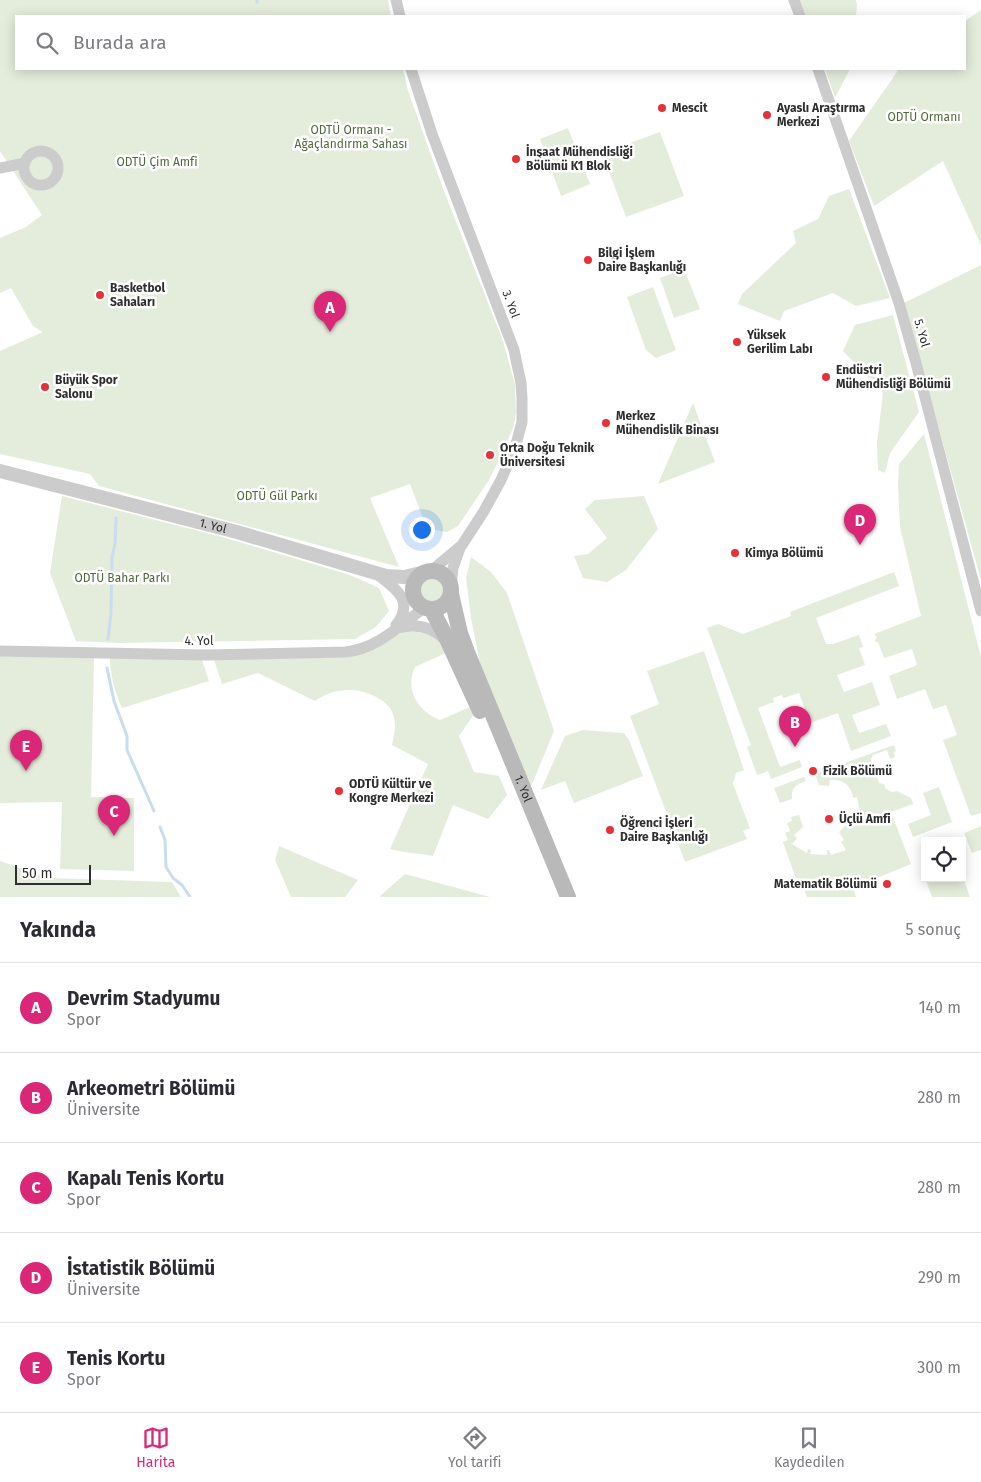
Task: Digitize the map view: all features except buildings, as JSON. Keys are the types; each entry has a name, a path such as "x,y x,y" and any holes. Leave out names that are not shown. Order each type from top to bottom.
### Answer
{"main road":[{"path":"428,572 443,574 449,580 451,591 449,599 442,607 428,609 419,604 413,593 415,581 428,572"},
{"name":"1. Yol","path":"451,591 460,633 530,817 556,897"},
{"name":"1. Yol","path":"428,609 450,645 568,897"}],"street":[{"path":"396,0 400,15"},
{"path":"794,0 800,15"},
{"name":"3. Yol","path":"411,70 432,134 514,350 521,383 522,422 515,448 501,480 484,511 461,546 453,568 451,591"},
{"name":"5. Yol","path":"818,70 899,303 981,611"},
{"path":"0,168 25,163"},
{"name":"1. Yol","path":"0,471 237,532 375,573 395,577 414,576 428,572"},
{"name":"3. Yol","path":"428,572 461,546"},
{"name":"4. Yol","path":"375,573 394,587 404,603 403,614 392,630"},
{"name":"4. Yol","path":"0,651 205,655 342,652 365,648 380,641 392,630 428,609"},
{"name":"4. Yol","path":"392,630 410,626 427,627 435,631 450,645"}],"green space":[{"path":"0,0 388,0 391,15 15,15 15,70 403,70 408,91 444,191 503,341 515,385 516,413 513,428 489,480 458,526 447,532 435,530 423,518 410,484 370,498 399,567 99,486 90,474 0,454 0,351 43,332 33,326 11,288 0,293 0,238 26,227 42,215 0,151"},
{"path":"800,0 856,0 856,15 806,15"},
{"name":"ODTÜ Ormanı","path":"981,10 981,245 943,161 874,206 849,141 898,70 966,70 966,20"},
{"path":"825,70 849,70 835,98"},
{"path":"568,128 590,184 561,196 540,139"},
{"path":"660,132 684,196 626,217 602,153"},
{"path":"849,189 890,298 856,306 833,293 784,311 780,321 738,304 742,294 796,243 793,231 818,219 829,196"},
{"path":"981,265 981,580 904,303"},
{"path":"684,269 700,309 674,318 660,278"},
{"path":"653,287 676,350 656,358 646,350 627,297"},
{"path":"893,315 919,412 890,453 885,473 878,470 877,443 883,393 843,351 855,325"},
{"path":"693,403 715,462 658,484"},
{"path":"924,434 981,657 981,813 971,816 943,740 957,735 946,705 933,709 925,689 897,699 889,676 917,665 912,649 884,658 878,642 875,640 877,637 874,634 921,616 900,527 898,485 899,464"},
{"name":"ODTÜ Bahar Parkı","path":"62,496 226,538 350,575 379,588 389,611 376,627 355,639 118,643 76,641 50,573"},
{"path":"644,496 658,529 626,570 607,582 583,578 574,556 588,554 607,538 585,509 595,500"},
{"path":"471,557 491,572 507,593 554,731 530,789 480,663 471,618 466,578"},
{"path":"894,572 899,586 816,618 826,644 833,644 859,635 863,647 859,648 865,665 837,675 844,692 872,682 880,705 852,715 859,733 886,724 891,736 851,751 838,713 810,723 799,693 783,698 782,695 773,698 774,702 758,708 780,767 800,760 802,767 771,779 768,771 757,775 747,747 751,745 707,628 718,624 743,634 791,616 790,612"},
{"path":"432,578 437,579 443,585 443,595 437,601 432,602 427,601 421,595 420,590 421,585 427,579"},
{"path":"405,631 429,635 439,642 446,653 415,667 411,684 420,706 440,720 470,707 474,714 459,736 474,772 499,776 507,795 488,819 453,805 433,856 390,849 428,764 392,745 395,722 390,708 386,704 373,695 356,690 331,693 315,701 258,673 222,684 214,660 348,657 372,650"},
{"path":"704,651 744,770 736,773 733,784 750,828 743,831 747,839 685,862 630,716 659,704 647,671"},
{"path":"0,655 94,657 91,797 134,798 134,871 60,869 62,802 0,803"},
{"path":"110,658 202,660 209,681 122,708 113,683"},
{"path":"583,730 624,733 629,740 643,776 574,803 565,781 541,790 565,736"},
{"path":"894,745 895,757 890,759 887,750 873,755 871,759 874,768 878,770 876,773 879,783 884,784 886,789 892,792 897,791 911,798 913,804 891,812 911,864 853,888 856,897 807,897 800,878 796,879 783,842 788,840 785,833 790,831 787,823 792,821 791,817 799,815 803,827 794,835 797,838 792,844 807,853 808,849 811,850 810,854 827,855 827,850 829,850 831,855 846,850 841,842 844,840 839,832 848,823 855,827 860,812 857,797 853,798 851,789 845,783 838,780 830,780 829,786 819,785 815,774"},
{"path":"804,777 806,781 795,787 792,792 792,799 780,803 774,788"},
{"path":"939,787 952,822 913,837 908,824 931,815 923,793"},
{"path":"981,826 981,850 972,853 964,833"},
{"path":"279,846 358,880 345,897 291,897 275,860"},
{"path":"0,861 49,878 172,882 181,897 0,897"},
{"path":"405,874 490,897 379,897"},
{"path":"926,882 965,882 970,897 932,897"}],"waterway":[{"path":"108,639 116,518"},
{"path":"107,668 114,701 127,736 127,750 154,811"},
{"path":"160,827 165,840 166,867 190,897"}],"place":[{"name":"Mescit","path":"662,108"},
{"name":"Ayaslı Araştırma Merkezi","path":"767,115"},
{"name":"İnşaat Mühendisliği Bölümü K1 Blok","path":"516,159"},
{"name":"Bilgi İşlem Daire Başkanlığı","path":"588,260"},
{"name":"Basketbol Sahaları","path":"100,295"},
{"name":"Devrim Stadyumu","path":"330,332"},
{"name":"Yüksek Gerilim Labı","path":"737,342"},
{"name":"Endüstri Mühendisliği Bölümü","path":"826,377"},
{"name":"Büyük Spor Salonu","path":"45,387"},
{"name":"Merkez Mühendislik Binası","path":"606,423"},
{"name":"Orta Doğu Teknik Üniversitesi","path":"490,455"},
{"name":"İstatistik Bölümü","path":"860,545"},
{"name":"Kimya Bölümü","path":"735,553"},
{"name":"Arkeometri Bölümü","path":"795,747"},
{"name":"Tenis Kortu","path":"26,771"},
{"name":"Fizik Bölümü","path":"813,771"},
{"name":"ODTÜ Kültür ve Kongre Merkezi","path":"339,791"},
{"name":"Üçlü Amfi","path":"829,819"},
{"name":"Öğrenci İşleri Daire Başkanlığı","path":"610,830"},
{"name":"Kapalı Tenis Kortu","path":"114,836"},
{"name":"Matematik Bölümü","path":"887,884"}],"park label":[{"name":"ODTÜ Ormanı - Ağaçlandırma Sahası","path":"351,137"},
{"name":"ODTÜ Çim Amfi","path":"157,162"},
{"name":"ODTÜ Gül Parkı","path":"277,496"}]}
